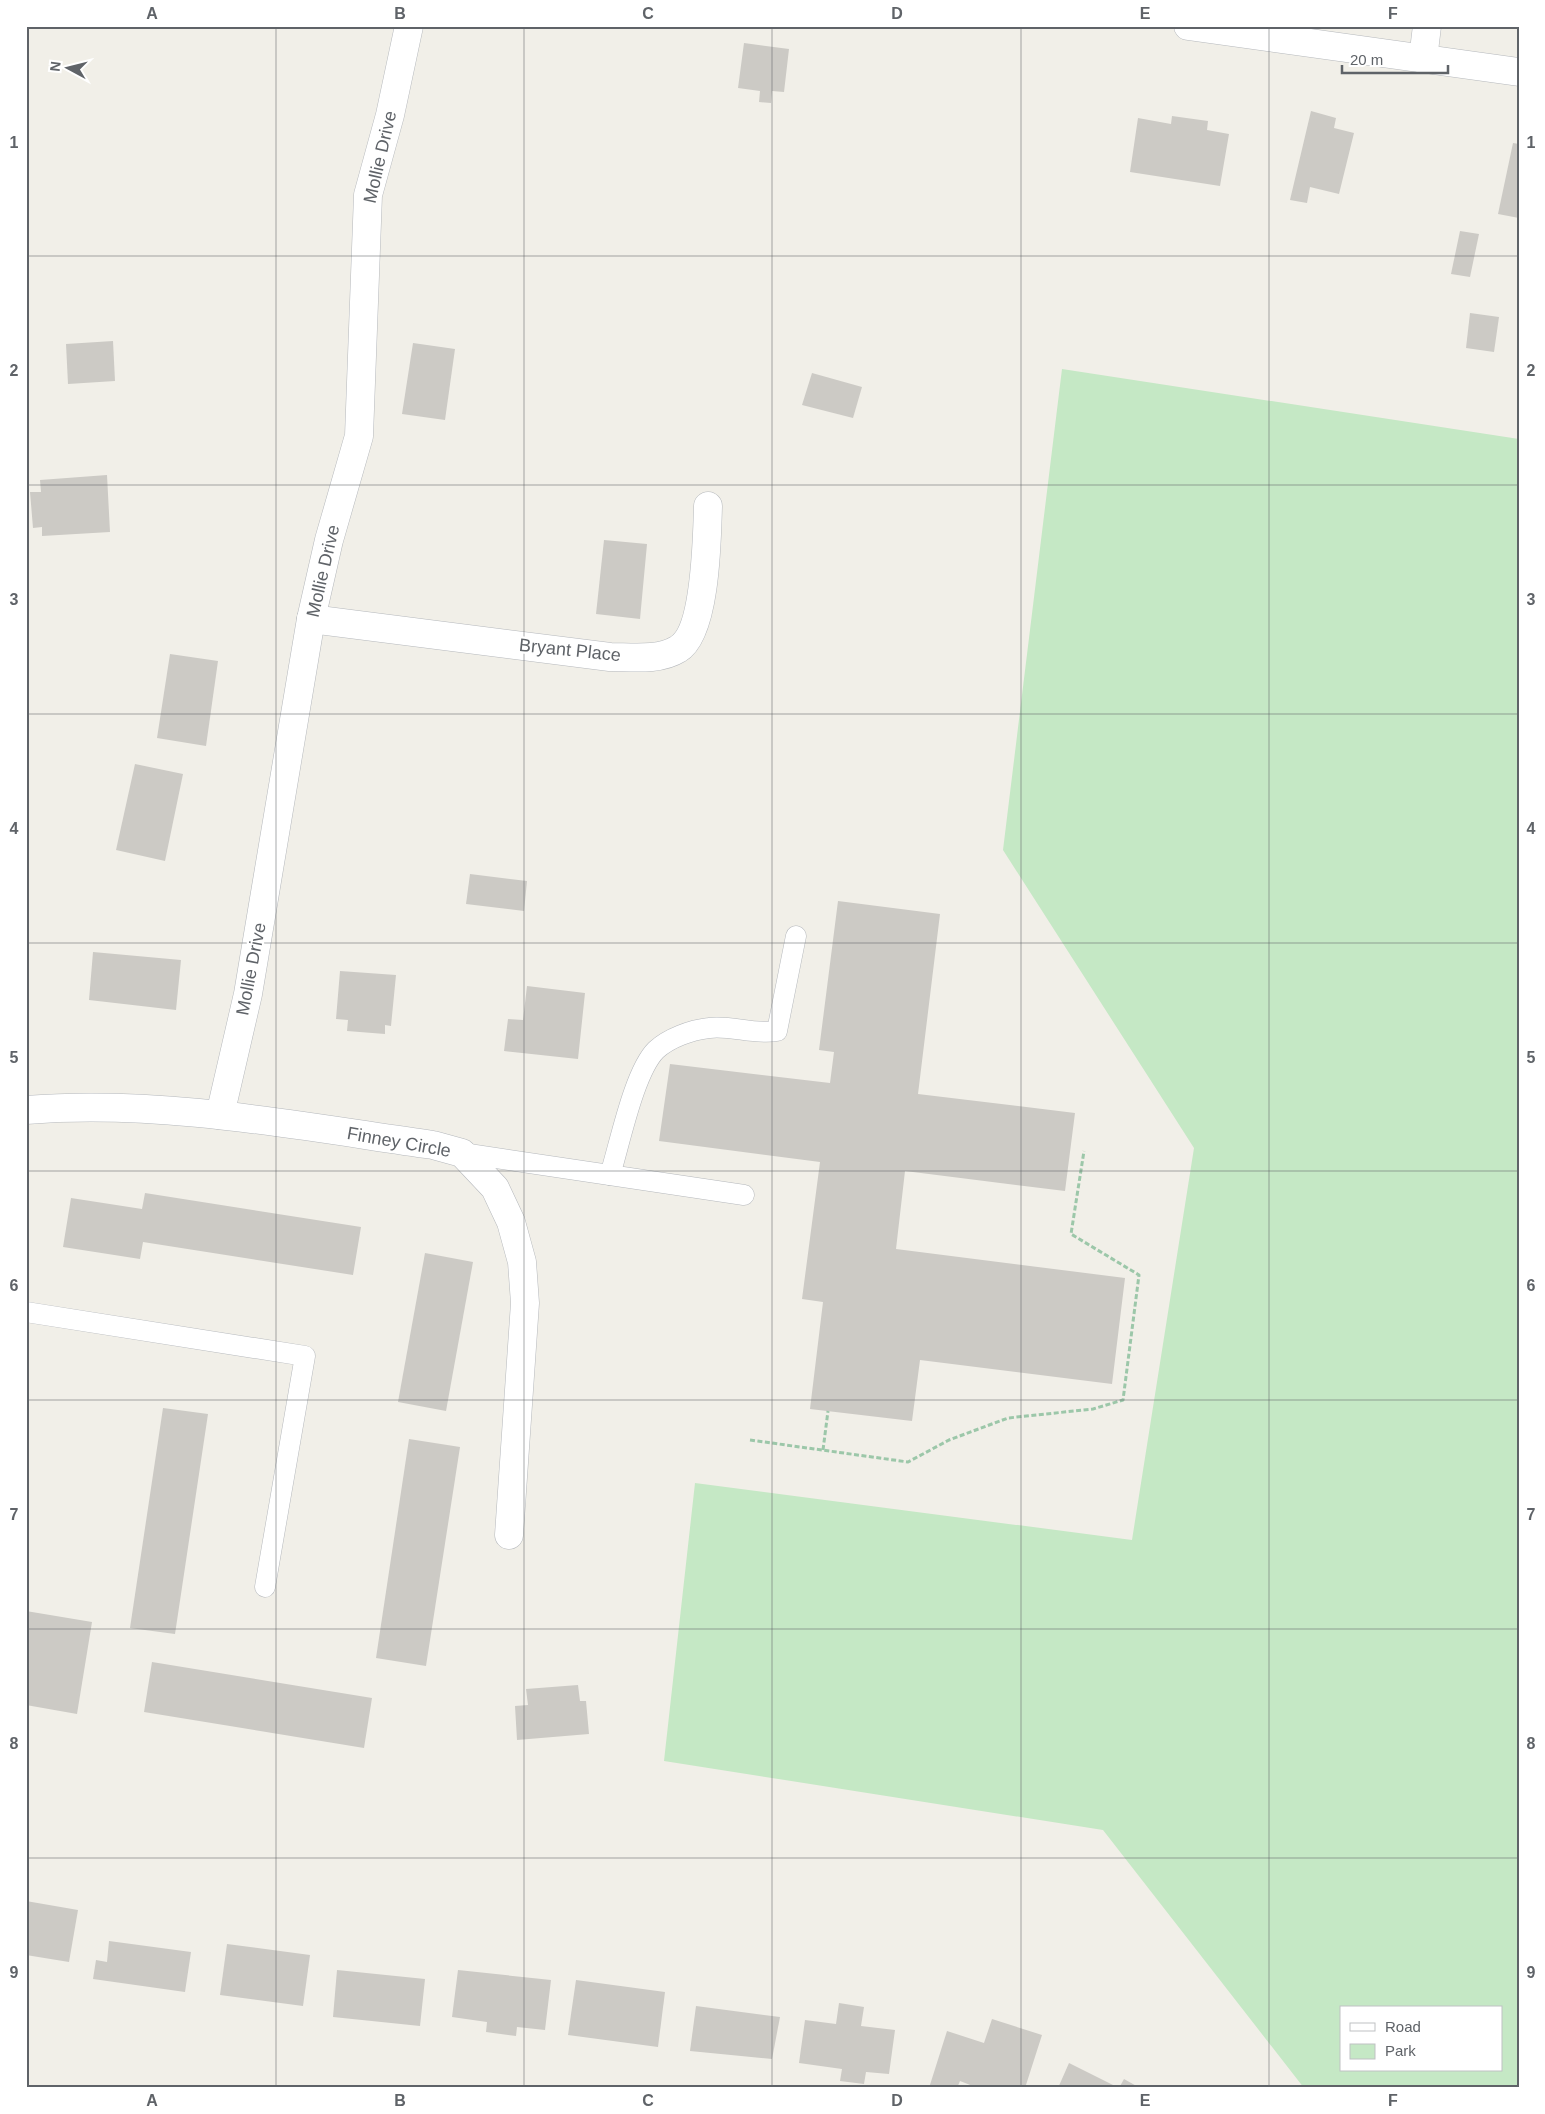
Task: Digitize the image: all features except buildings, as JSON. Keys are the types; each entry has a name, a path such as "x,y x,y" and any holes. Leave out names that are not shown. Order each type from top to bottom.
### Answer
{"street":[{"name":"Mollie Drive","path":"220,1115 248,994 311,619 329,540 359,436 368,195 390,115 409,26"},
{"path":"1188,26 1519,72"},
{"path":"1423,59 1427,26"},
{"name":"Bryant Place","path":"311,619 610,657 659,656 679,649 693,633 706,560 708,506"},
{"name":"Finney Circle","path":"26,1110 77,1106 220,1115 433,1145 462,1153 496,1188 511,1222 522,1262 525,1304 509,1535"}],"lane":[{"path":"610,1175 640,1075 656,1050 680,1036 709,1028 764,1033 777,1030 796,936"},
{"path":"462,1153 744,1195"},
{"path":"26,1312 305,1356 265,1586"}],"path":[{"path":"750,1440 908,1462 949,1440 1008,1418 1093,1410 1123,1400 1139,1274 1072,1234 1084,1151"},
{"path":"823,1450 828,1411"}],"green space":[{"path":"1062,369 1519,439 1519,2088 1304,2088 1103,1830 664,1761 695,1483 1132,1540 1194,1148 1003,850"}]}
